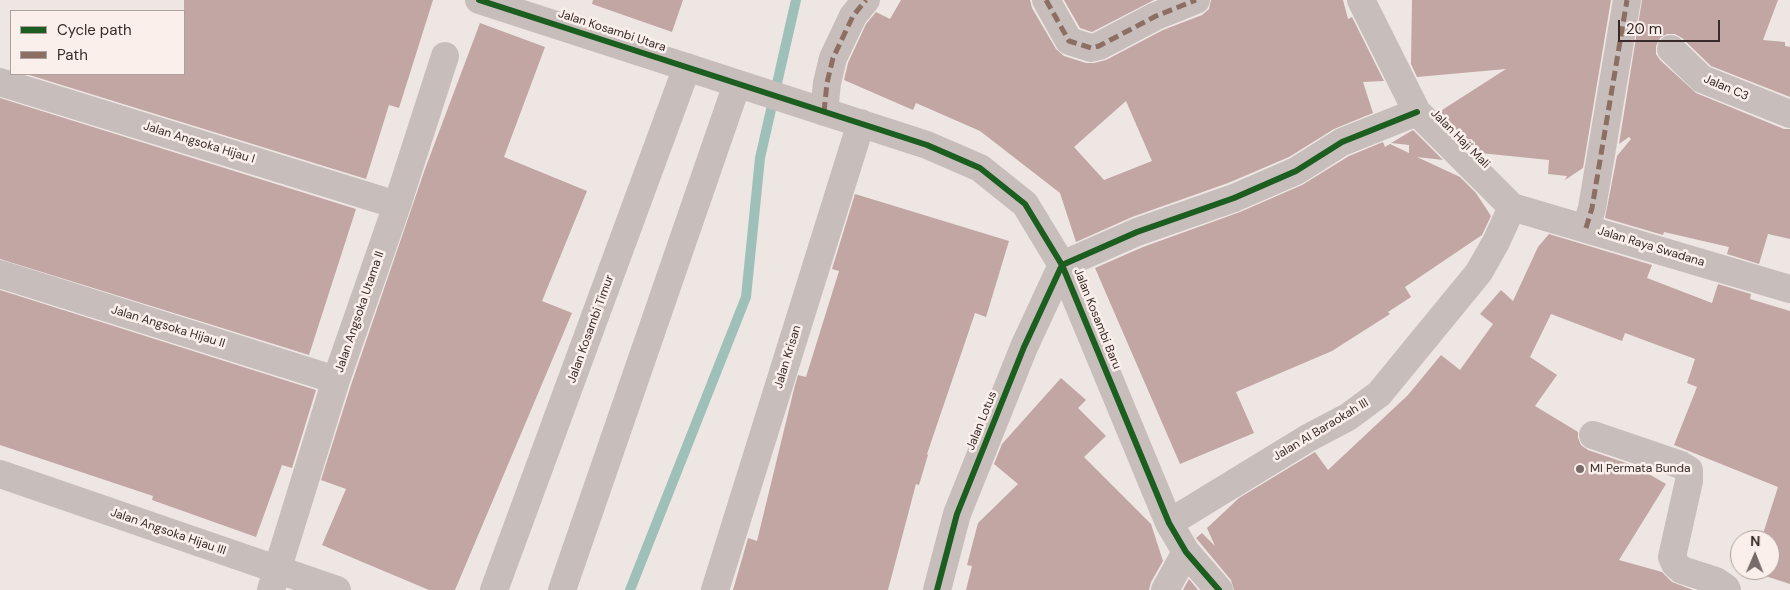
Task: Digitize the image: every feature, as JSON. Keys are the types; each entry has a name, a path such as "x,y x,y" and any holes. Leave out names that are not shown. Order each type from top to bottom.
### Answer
{"street":[{"name":"Jalan Kosambi Utara","path":"479,0 746,87"},
{"path":"818,110 834,58 853,16 866,0"},
{"path":"1046,0 1069,41 1091,48 1099,46 1156,16 1196,0"},
{"name":"Jalan Haji Mali","path":"1361,0 1417,112 1512,207"},
{"path":"1586,228 1592,208 1627,0"},
{"name":"Jalan C3","path":"1672,49 1702,79 1790,114"},
{"name":"Jalan Angsoka Utama II","path":"275,580 336,380 398,205 445,56"},
{"name":"Jalan Kosambi Timur","path":"494,590 687,67"},
{"name":"Jalan Angsoka Hijau I","path":"0,82 398,205"},
{"path":"562,590 746,87"},
{"name":"Jalan Kosambi Baru","path":"746,87 928,145 980,168 1025,204 1062,265 1169,523 1186,552 1219,590"},
{"path":"1062,265 1137,232 1234,198 1296,171 1342,142 1417,112"},
{"name":"Jalan Krisan","path":"715,590 861,124"},
{"name":"Jalan Raya Swadana","path":"1512,207 1790,289"},
{"name":"Jalan Al Baraokah III","path":"1169,523 1308,438 1348,417 1379,394 1479,272 1496,242 1512,207"},
{"name":"Jalan Lotus","path":"937,590 957,514 1024,347 1062,265"},
{"name":"Jalan Angsoka Hijau II","path":"0,274 336,380"},
{"path":"1593,435 1681,465 1688,470 1689,481 1672,557 1675,564 1682,570 1716,581 1727,590"},
{"name":"Jalan Angsoka Hijau III","path":"0,474 275,580 337,590"},
{"path":"1165,590 1186,552"}],"building":[{"path":"184,0 433,0 399,108 389,105 366,179 29,75 185,75"},
{"path":"593,0 683,0 672,32 592,4"},
{"path":"901,0 1030,0 1032,8 1056,49 1064,56 1086,63 1094,63 1106,60 1163,30 1202,15 1209,9 1211,0 1343,0 1348,19 1352,17 1384,81 1363,82 1373,113 1334,129 1289,157 1228,183 1132,217 1076,242 1060,193 980,131 916,103 913,110 844,80 848,63 866,24 876,12 890,19","holes":["1126,101 1152,161 1104,180 1074,147"]},
{"path":"1064,0 1154,0 1092,32 1080,28"},
{"path":"1412,0 1611,0 1583,168 1565,180 1567,176 1548,174 1549,160 1480,153 1439,112 1506,69 1417,77 1411,64"},
{"path":"1642,0 1778,0 1763,40 1785,42 1785,46 1790,47 1790,97 1711,66 1682,38 1675,34 1667,34 1660,38 1656,46 1656,54 1660,60 1696,93 1784,129 1790,129 1790,239 1768,234 1759,264 1727,254 1729,247 1664,232 1663,235 1605,218 1617,156 1631,139 1629,137 1619,144"},
{"path":"480,23 545,47 504,157 587,191 542,301 572,313 455,590 429,590 322,545 346,489 321,480 351,385 425,169"},
{"path":"0,98 356,209 309,355 0,259"},
{"path":"1413,130 1443,160 1417,157 1460,177 1476,193 1491,216 1482,235 1405,287 1411,297 1388,312 1390,314 1332,351 1236,392 1254,433 1180,464 1095,268 1143,247 1240,212 1302,185 1349,156 1383,142 1385,147 1390,144 1409,153 1409,145 1391,143"},
{"path":"855,194 1009,241 986,317 975,313 927,454 919,485 916,484 888,590 733,590 748,538 757,541 794,389 798,375 806,377 839,271 832,269"},
{"path":"1549,234 1652,265 1647,278 1712,303 1718,284 1751,294 1750,299 1790,311 1790,584 1778,580 1780,580 1780,530 1764,530 1778,487 1674,445 1697,387 1687,383 1695,359 1625,333 1622,341 1551,314 1530,357 1557,375 1535,406 1578,432 1581,445 1588,450 1635,466 1666,484 1619,560 1662,572 1672,582 1693,590 1234,590 1231,580 1196,538 1202,533 1215,546 1207,528 1239,498 1315,452 1328,470 1408,395 1441,355 1460,370 1493,324 1480,314 1501,290 1513,301 1538,247"},
{"path":"0,290 316,390 292,468 282,465 256,537 152,500 153,496 0,445"},
{"path":"1061,378 1086,400 1078,408 1106,436 1084,457 1151,524 1163,561 1151,582 1149,590 966,590 972,566 967,565 978,523 1018,484 994,464 1002,444"},
{"path":"1189,579 1198,590 1183,590"}],"waterway":[{"path":"630,590 746,297 760,158 796,0"}],"marked path":[{"path":"824,112 827,83 833,58 853,16 866,0"},
{"path":"1046,0 1069,41 1091,48 1099,46 1156,16 1196,0"},
{"path":"1586,228 1592,208 1627,0"}],"cycle path":[{"path":"479,0 927,145 980,168 1025,204 1062,265 1169,523 1186,552 1219,590"},
{"path":"937,590 957,514 1024,347 1062,265 1137,232 1234,198 1296,171 1342,142 1417,112"}],"place":[{"name":"MI Permata Bunda","path":"1580,469"}]}
